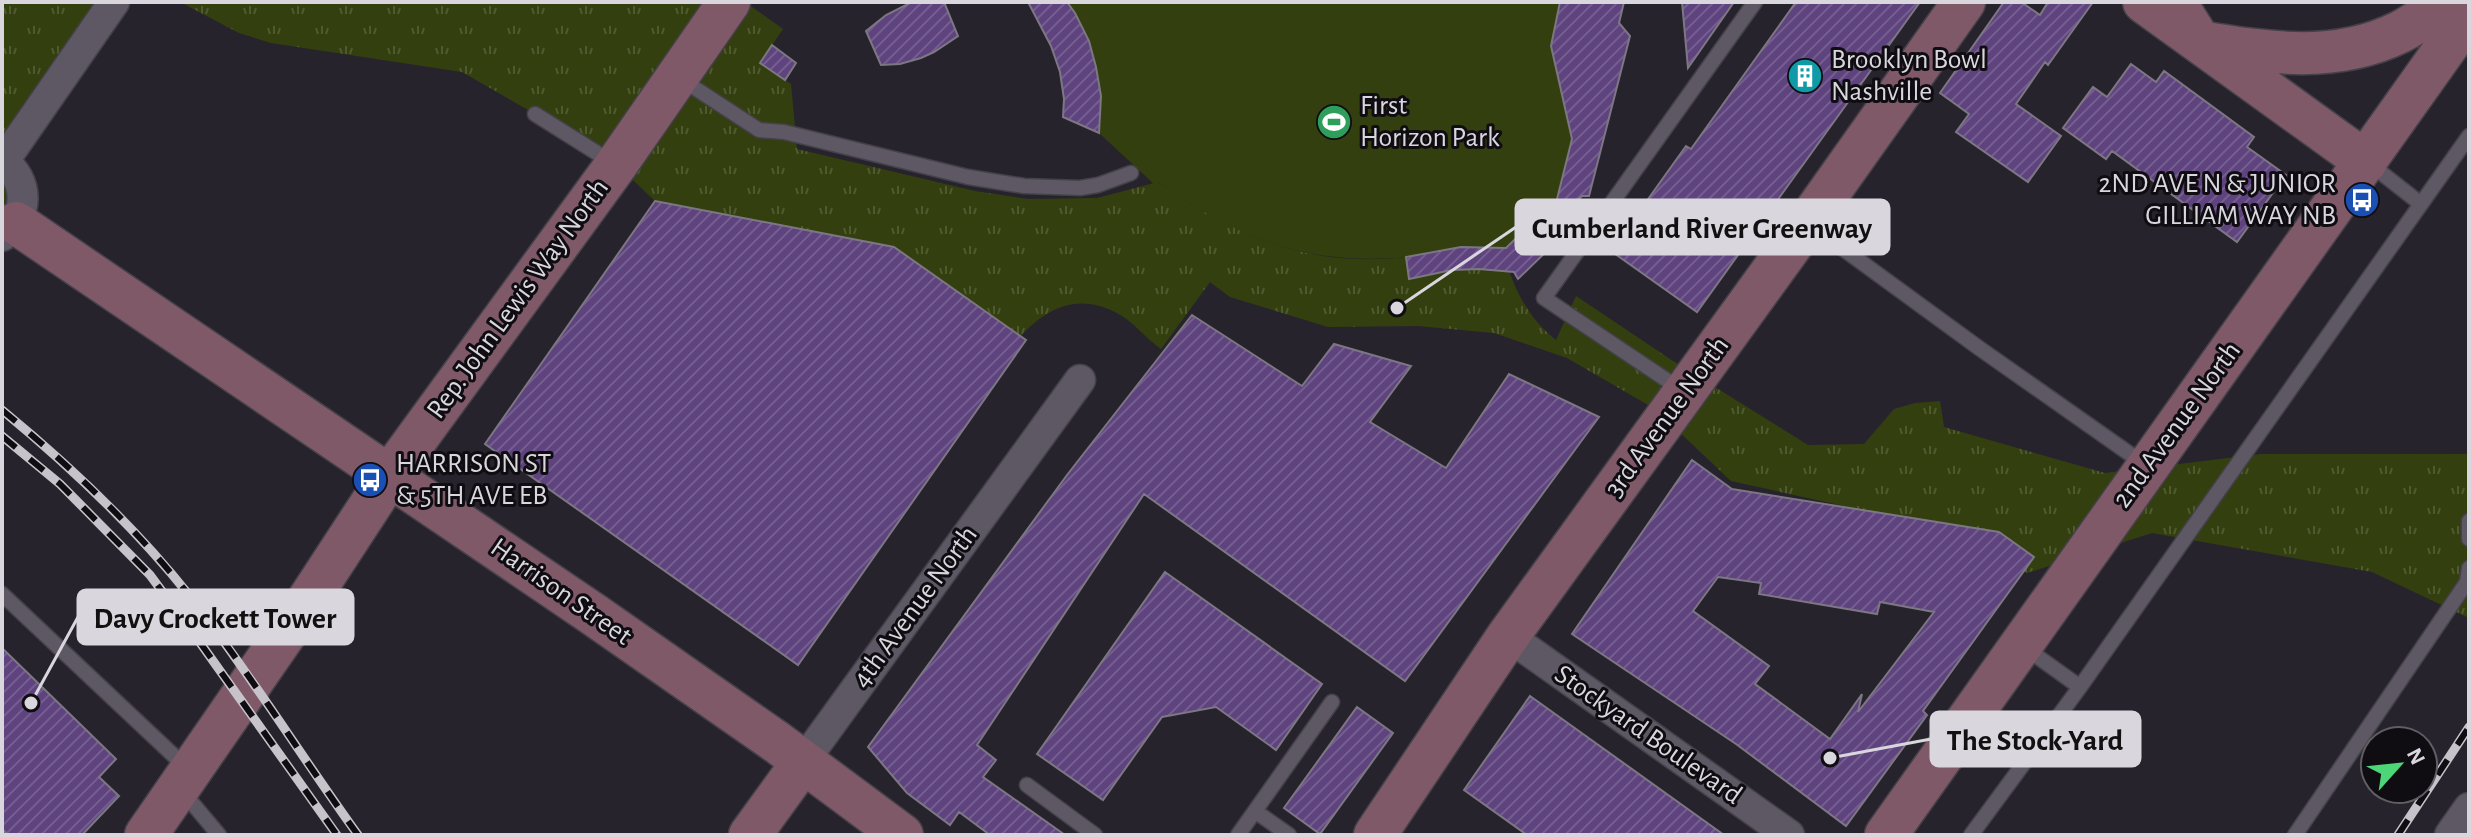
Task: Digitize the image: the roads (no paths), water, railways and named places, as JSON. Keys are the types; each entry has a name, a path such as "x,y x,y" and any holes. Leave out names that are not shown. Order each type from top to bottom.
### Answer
{"street":[{"path":"9,230 22,209 22,188 13,171 3,161 114,2"},
{"name":"Rep. John Lewis Way North","path":"147,835 390,475 616,165 729,2"},
{"name":"3rd Avenue North","path":"1375,835 1508,636 1964,2"},
{"path":"2144,2 2366,162"},
{"path":"2175,2 2200,42 2263,52 2300,54 2349,49 2399,33 2446,2"},
{"name":"2nd Avenue North","path":"1886,835 2469,15"},
{"name":"Harrison Street","path":"9,230 390,475 803,762 902,835"},
{"name":"4th Avenue North","path":"750,835 1080,380"},
{"name":"Stockyard Boulevard","path":"1508,636 1789,835"},
{"path":"2450,835 2469,808"}],"lane":[{"path":"1684,392 1544,298 1755,2"},
{"path":"677,77 759,130 784,132 968,177 1024,186 1080,188 1131,173"},
{"path":"535,114 616,165"},
{"path":"1971,835 2080,687 2469,136"},
{"path":"2366,162 2421,204"},
{"path":"1808,222 2147,466"},
{"path":"2469,521 2469,539"},
{"path":"2295,835 2467,582 2469,568"},
{"path":"2,594 185,779 219,835"},
{"path":"2021,645 2080,687"},
{"path":"1238,835 1332,702"},
{"path":"1027,785 1095,835"},
{"path":"1255,811 1289,835"}],"railway":[{"path":"2,410 100,498 189,595 358,835"},
{"path":"2,436 60,484 150,575 337,835"},
{"path":"2398,835 2469,727"}],"place":[{"name":"Brooklyn Bowl Nashville","path":"1805,76"},
{"name":"First Horizon Park","path":"1334,122"},
{"name":"2ND AVE N & JUNIOR GILLIAM WAY NB","path":"2362,200"},
{"name":"Cumberland River Greenway","path":"1397,308"},
{"name":"HARRISON ST & 5TH AVE EB","path":"370,480"},
{"name":"Davy Crockett Tower","path":"31,703"},
{"name":"The Stock-Yard","path":"1830,758"}]}
